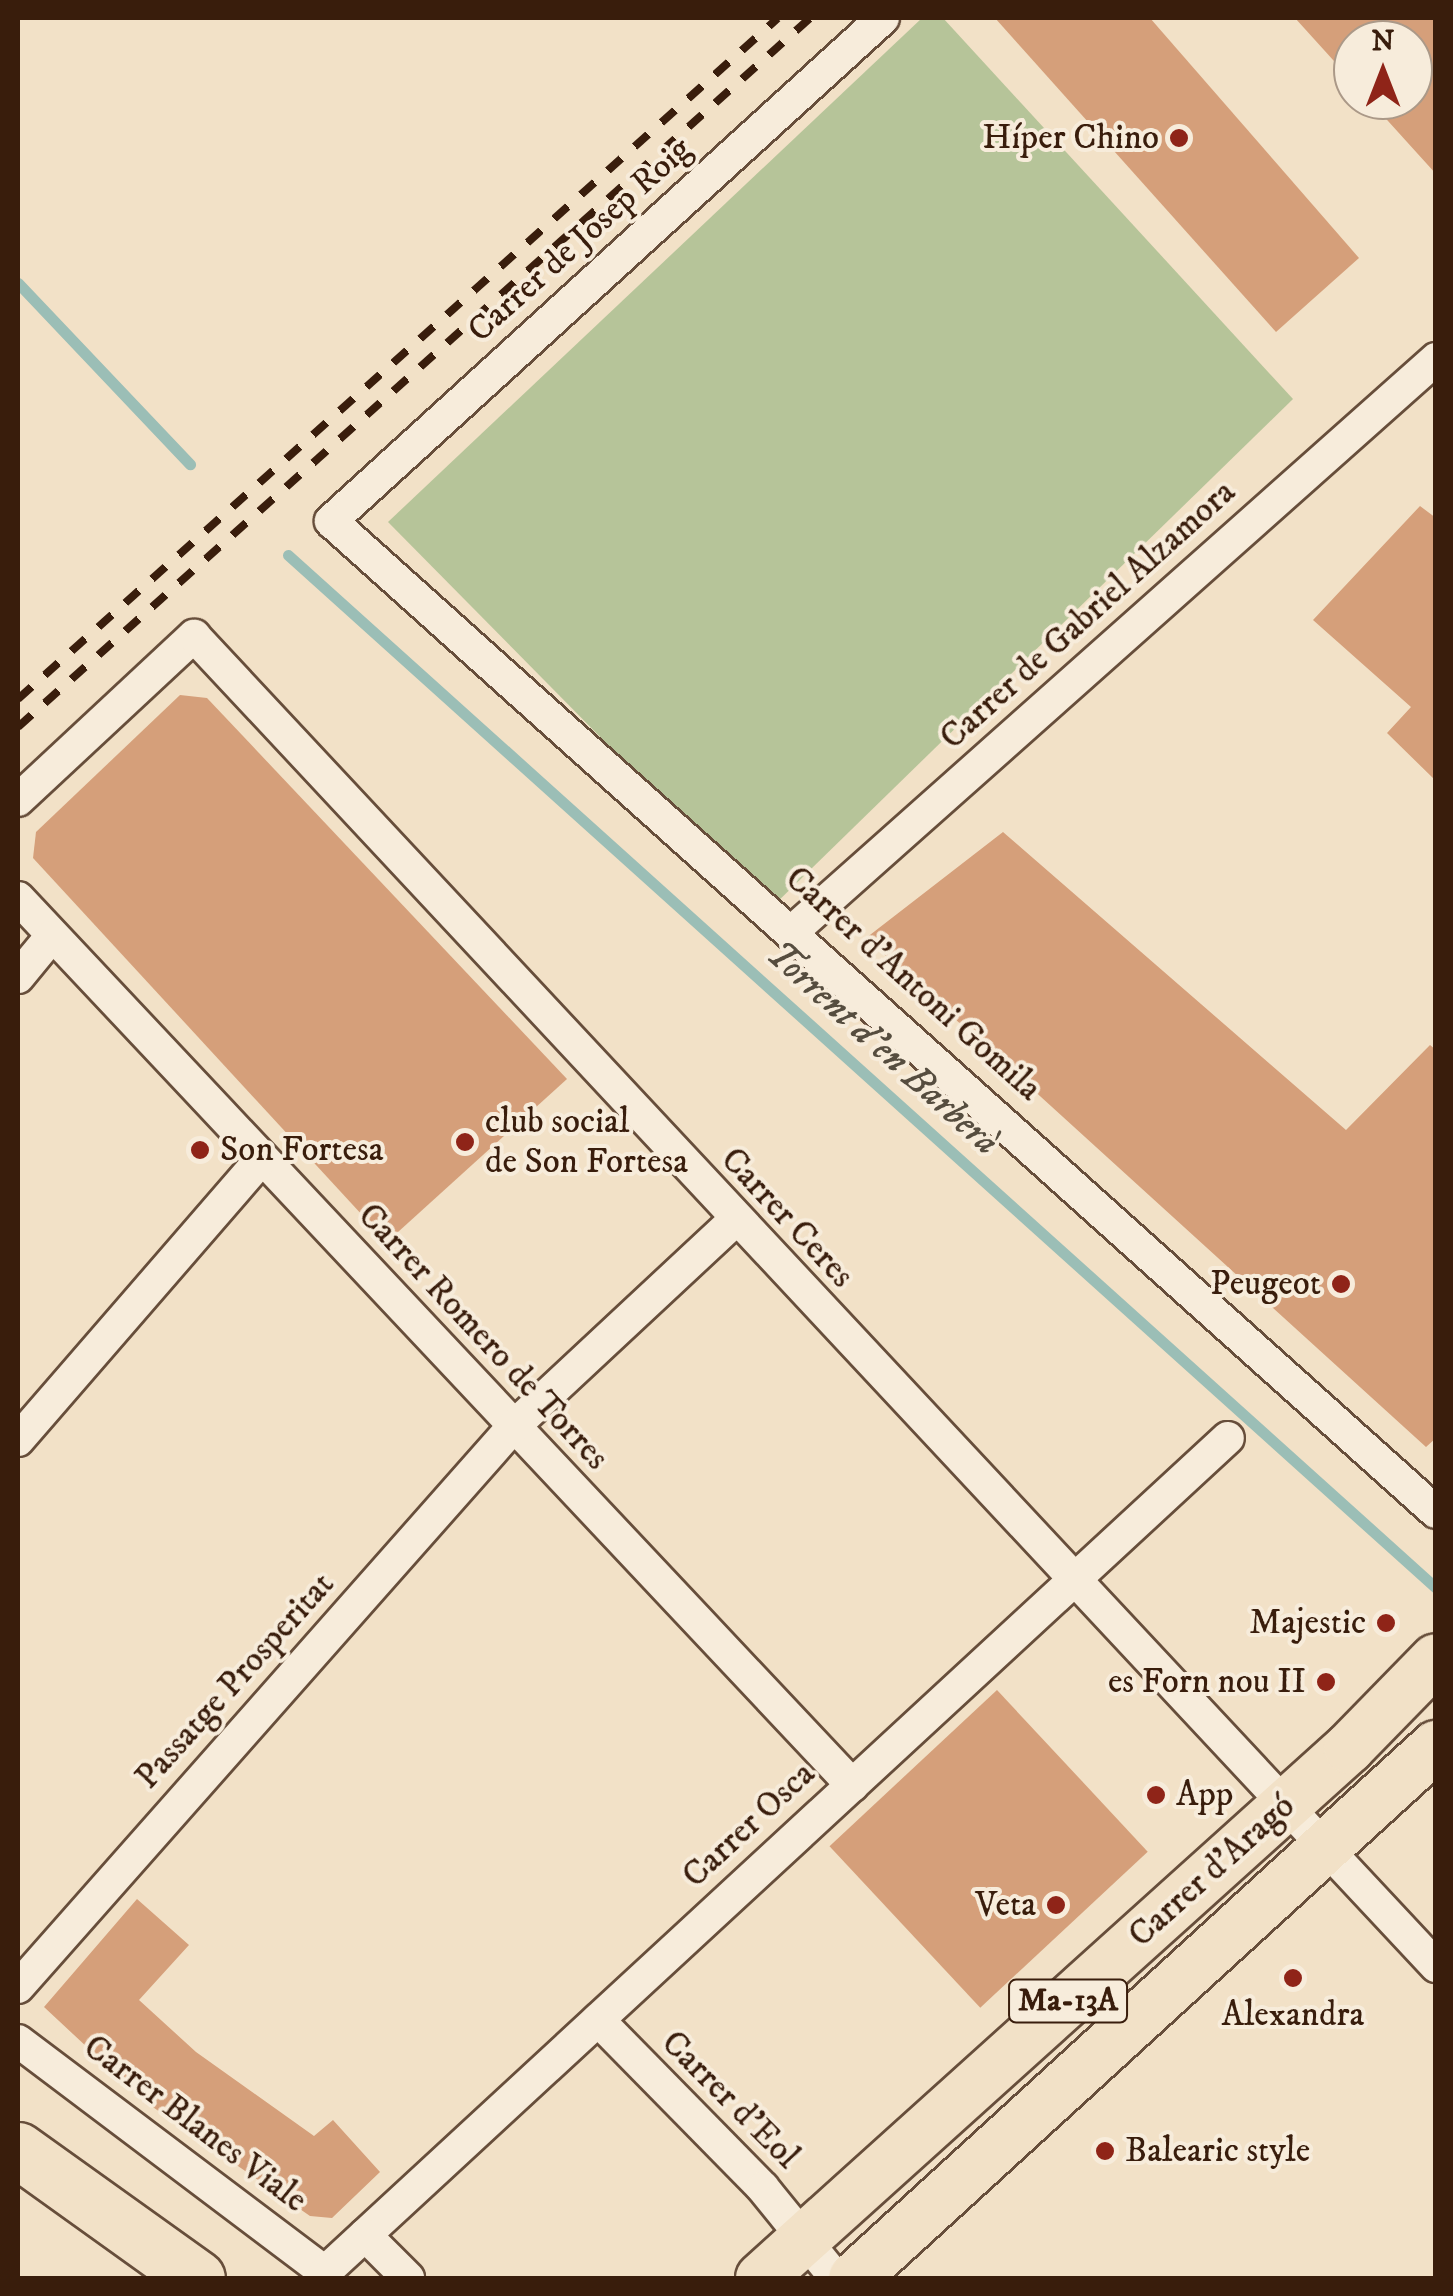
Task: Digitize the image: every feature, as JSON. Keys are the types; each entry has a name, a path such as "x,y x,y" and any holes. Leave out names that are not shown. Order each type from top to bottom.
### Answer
{"highway":[{"path":"18,2150 196,2278"}],"main road":[{"name":"Carrer d'Aragó","path":"761,2278 1287,1804 1436,1660"},
{"name":"Carrer d'Aragó","path":"854,2278 1328,1849 1436,1746"}],"street":[{"name":"Carrer de Josep Roig","path":"331,521 883,18"},
{"name":"Carrer de Gabriel Alzamora","path":"794,930 1436,359"},
{"name":"Carrer d'Antoni Gomila","path":"331,521 794,930 1436,1512"},
{"name":"Carrer Ceres","path":"18,800 194,636 1071,1582 1287,1804 1436,1966"},
{"name":"Carrer Romero de Torres","path":"18,898 512,1428 852,1785"},
{"path":"18,977 51,937"},
{"path":"18,1440 261,1159"},
{"name":"Passatge Prosperitat","path":"18,1987 512,1428 735,1220"},
{"name":"Carrer Osca","path":"326,2272 1228,1438"},
{"name":"Carrer d'Eol","path":"598,2020 763,2188 836,2278"},
{"name":"Carrer Blanes Viale","path":"18,2040 326,2272"},
{"path":"365,2235 408,2278"}],"green space":[{"path":"922,18 943,18 1293,399 770,909 388,522"}],"building":[{"name":"Híper Chino","path":"995,18 1150,18 1359,258 1276,332"},
{"path":"1295,18 1436,18 1436,174 1387,120 1433,120 1433,20 1333,20 1333,60"},
{"path":"1420,506 1436,518 1436,781 1387,733 1411,707 1313,620"},
{"path":"180,695 207,698 567,1079 387,1242 33,858 36,832"},
{"name":"Peugeot","path":"1003,832 1346,1130 1430,1045 1436,1050 1436,1438 1426,1447 866,938"},
{"path":"997,1690 1148,1852 980,2008 830,1846"},
{"path":"137,1899 189,1945 139,2000 196,2052 314,2136 333,2120 380,2172 332,2218 310,2216 147,2103 44,2007"}],"waterway":[{"name":"Torrent d'en Barberà","path":"18,283 190,464"},
{"name":"Torrent d'en Barberà","path":"288,555 1436,1588"}],"railway":[{"path":"18,699 778,18"},
{"path":"18,727 810,18"}],"place":[{"name":"Híper Chino","path":"1179,138"},
{"name":"club social de Son Fortesa","path":"465,1142"},
{"name":"Son Fortesa","path":"200,1150"},
{"name":"Peugeot","path":"1341,1284"},
{"name":"Majestic","path":"1386,1623"},
{"name":"es Forn nou II","path":"1326,1682"},
{"name":"App","path":"1156,1795"},
{"name":"Veta","path":"1056,1905"},
{"name":"Alexandra","path":"1293,1978"},
{"name":"Balearic style","path":"1105,2151"}]}
